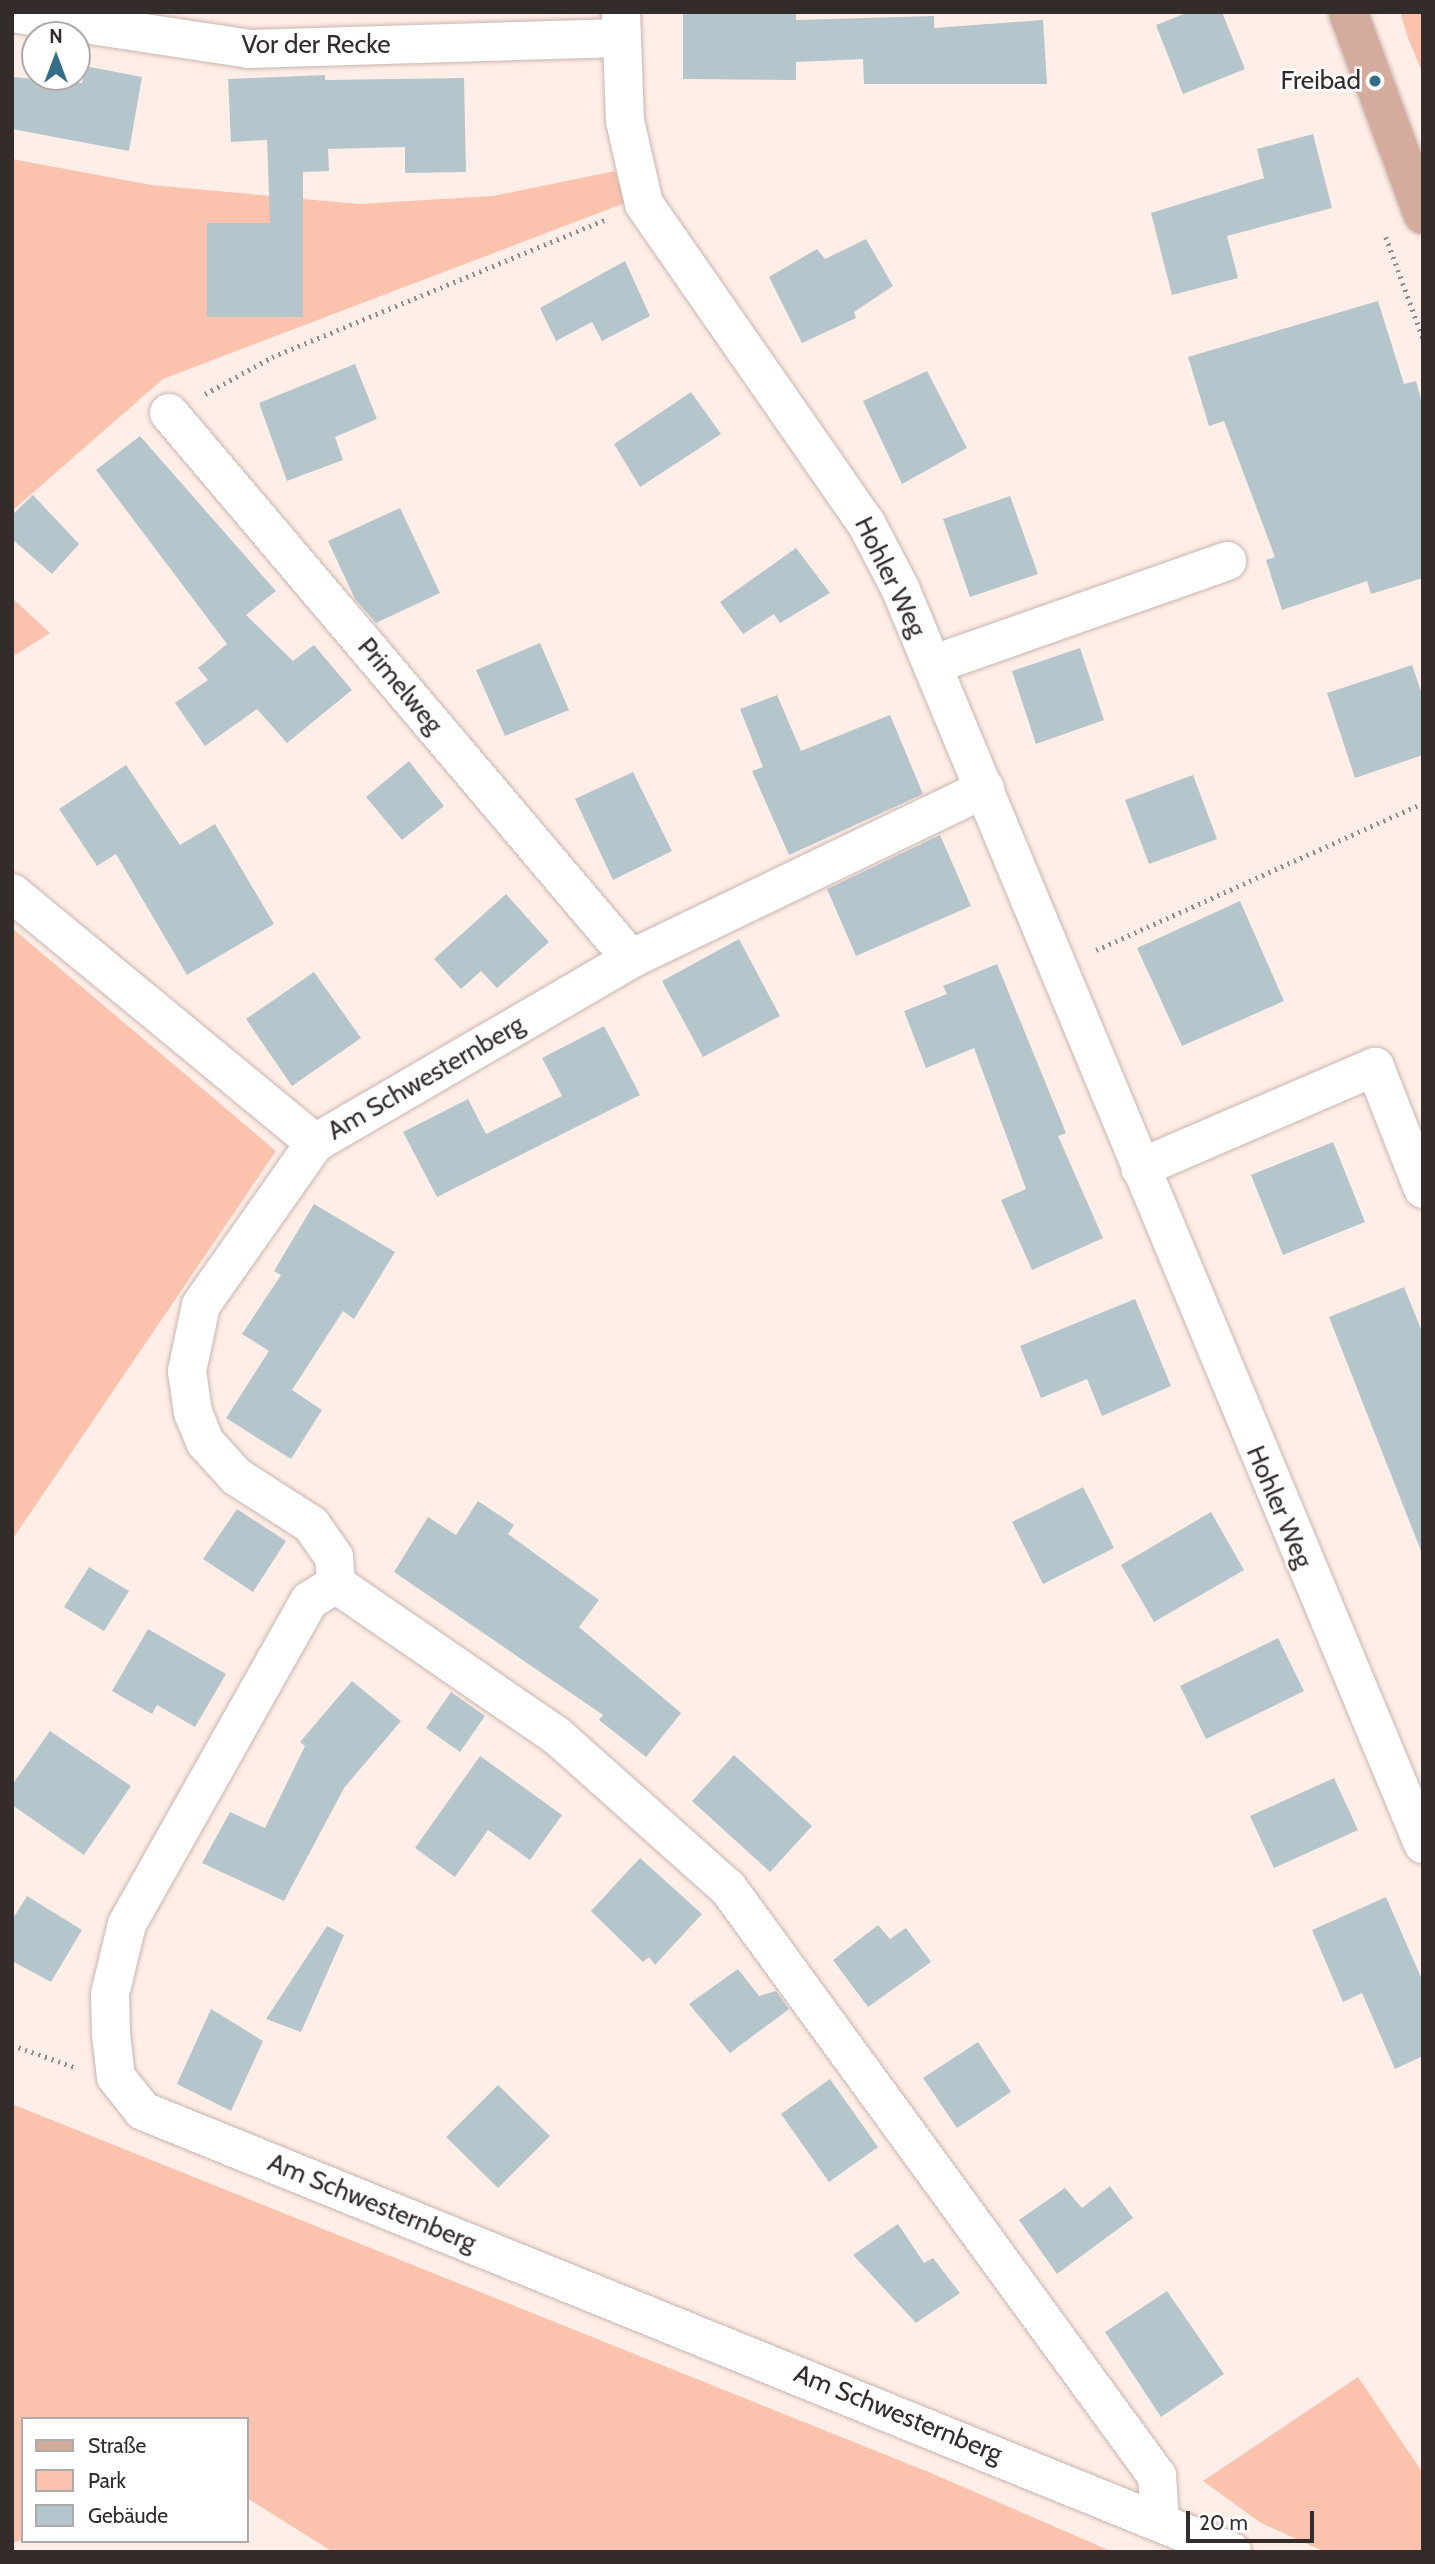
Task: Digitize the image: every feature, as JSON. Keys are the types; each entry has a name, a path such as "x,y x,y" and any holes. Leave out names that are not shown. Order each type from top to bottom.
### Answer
{"main road":[{"path":"1348,12 1423,215"}],"street":[{"name":"Vor der Recke","path":"12,13 249,49 621,25"},
{"name":"Hohler Weg","path":"621,25 625,121 644,204 866,523 985,789 1140,1168 1423,1844"},
{"name":"Primelweg","path":"169,413 631,959"},
{"path":"932,666 1227,561"},
{"name":"Am Schwesternberg","path":"985,789 631,959 315,1143 201,1305 187,1371 193,1413 205,1442 237,1477 312,1525 334,1557 336,1584 309,1601 127,1924 110,1994 116,2077 143,2111 1160,2519 1232,2552"},
{"path":"12,893 315,1143"},
{"path":"1140,1168 1375,1067 1423,1189"},
{"path":"336,1584 556,1735 728,1888 1157,2476 1160,2519"}],"path":[{"path":"169,413 272,357 644,204"},
{"path":"1057,967 1423,803"},
{"path":"12,2045 57,2062"}],"green space":[{"path":"1400,12 1423,12 1423,74 1408,38"},
{"path":"12,159 151,185 359,204 493,196 615,171 625,203 163,379 12,511"},
{"path":"12,598 50,633 12,657"},
{"path":"12,928 276,1151 12,1540"},
{"path":"12,2104 931,2473 1113,2552 333,2552 248,2499 248,2417 21,2417 21,2540 13,2543"},
{"path":"1358,2377 1423,2473 1423,2552 1325,2552 1261,2523 1203,2481"}],"building":[{"path":"683,12 796,12 796,20 934,16 934,28 1043,20 1047,84 864,84 863,59 796,62 796,80 683,79"},
{"path":"1189,12 1222,12 1245,69 1183,94 1156,25"},
{"path":"91,67 142,77 129,151 12,129 12,77 21,78 21,91 91,91"},
{"path":"325,75 325,80 464,78 466,172 405,173 405,147 328,149 329,171 303,172 303,317 207,317 207,223 270,223 267,140 231,142 228,79"},
{"path":"1313,134 1332,208 1227,236 1238,278 1172,295 1151,213 1264,178 1257,149"},
{"path":"866,239 893,286 854,312 856,318 802,343 769,277 817,249 825,259"},
{"path":"625,261 650,316 602,341 592,322 556,341 540,308"},
{"path":"1378,301 1404,384 1416,381 1423,406 1423,578 1371,594 1367,581 1282,610 1266,560 1275,557 1224,421 1209,426 1188,357"},
{"path":"355,364 377,419 335,437 343,460 287,481 259,403"},
{"path":"927,371 967,448 902,484 863,401"},
{"path":"691,392 721,434 640,487 614,444"},
{"path":"140,436 276,591 246,615 293,661 314,645 352,690 287,743 257,709 205,746 175,703 208,680 198,668 227,644 96,470"},
{"path":"33,495 79,544 52,574 12,539 12,515"},
{"path":"1010,496 1038,574 970,597 943,519"},
{"path":"400,508 440,593 376,623 355,599 328,541"},
{"path":"796,548 830,593 780,623 774,614 743,634 720,602"},
{"path":"540,643 569,710 505,736 476,670"},
{"path":"1080,648 1104,720 1036,744 1012,671"},
{"path":"1412,665 1423,697 1423,755 1355,778 1327,693"},
{"path":"777,695 801,751 890,715 923,794 789,855 752,771 763,767 740,709"},
{"path":"409,761 444,806 402,840 366,797"},
{"path":"126,765 180,845 215,824 274,924 187,975 116,854 97,866 59,809"},
{"path":"633,772 672,851 613,880 575,799"},
{"path":"1193,775 1217,839 1149,864 1125,800"},
{"path":"940,835 971,906 856,956 827,889"},
{"path":"506,894 549,942 497,988 481,971 461,989 434,959"},
{"path":"1240,901 1284,1001 1182,1046 1137,948"},
{"path":"739,939 780,1016 703,1057 662,981"},
{"path":"997,964 1066,1133 1058,1136 1103,1238 1032,1270 1001,1200 1026,1189 974,1048 926,1068 904,1011 947,994 943,986"},
{"path":"314,972 361,1038 292,1086 246,1019"},
{"path":"604,1026 640,1095 437,1197 403,1132 468,1099 486,1134 562,1096 542,1058"},
{"path":"1333,1142 1365,1222 1283,1255 1251,1175"},
{"path":"314,1204 395,1252 354,1319 343,1311 292,1390 322,1410 291,1459 226,1418 269,1351 242,1334 281,1275 274,1271"},
{"path":"1404,1287 1423,1334 1423,1556 1329,1317"},
{"path":"1135,1299 1171,1386 1102,1416 1087,1379 1041,1398 1020,1346"},
{"path":"1083,1487 1114,1548 1043,1584 1012,1522"},
{"path":"478,1501 514,1525 508,1534 599,1600 579,1627 681,1713 646,1757 599,1720 603,1715 394,1572 428,1517 456,1535"},
{"path":"237,1509 286,1541 253,1592 203,1559"},
{"path":"1211,1512 1244,1570 1154,1622 1121,1565"},
{"path":"89,1567 129,1591 104,1631 64,1607"},
{"path":"148,1629 226,1674 195,1727 157,1705 152,1714 112,1691"},
{"path":"1278,1638 1304,1691 1206,1739 1180,1686"},
{"path":"352,1681 401,1721 344,1788 284,1901 202,1863 230,1812 265,1828 305,1746 300,1742"},
{"path":"451,1692 485,1716 460,1752 426,1728"},
{"path":"50,1731 131,1786 84,1855 12,1805 12,1785"},
{"path":"734,1755 812,1826 770,1872 692,1801"},
{"path":"480,1756 562,1815 530,1860 488,1830 455,1877 415,1848"},
{"path":"1334,1778 1358,1830 1274,1868 1250,1816"},
{"path":"640,1858 702,1914 655,1965 649,1957 643,1962 591,1911"},
{"path":"27,1896 82,1930 51,1982 12,1961 12,1920"},
{"path":"1386,1897 1423,1982 1423,2056 1395,2069 1362,1993 1343,2002 1312,1930"},
{"path":"878,1925 890,1939 906,1928 931,1962 868,2007 833,1960"},
{"path":"327,1926 344,1935 301,2032 266,2019"},
{"path":"738,1969 759,1996 776,1991 789,2009 730,2053 689,2004"},
{"path":"211,2009 263,2041 231,2111 177,2084"},
{"path":"978,2042 1011,2092 957,2128 923,2078"},
{"path":"830,2079 878,2147 829,2182 781,2114"},
{"path":"498,2085 550,2136 498,2188 446,2137"},
{"path":"1110,2186 1133,2218 1057,2274 1019,2220 1065,2188 1082,2208"},
{"path":"898,2224 924,2263 933,2258 960,2293 916,2323 853,2255"},
{"path":"1167,2291 1224,2374 1161,2417 1105,2332"}],"place":[{"name":"Freibad","path":"1375,81"}]}
